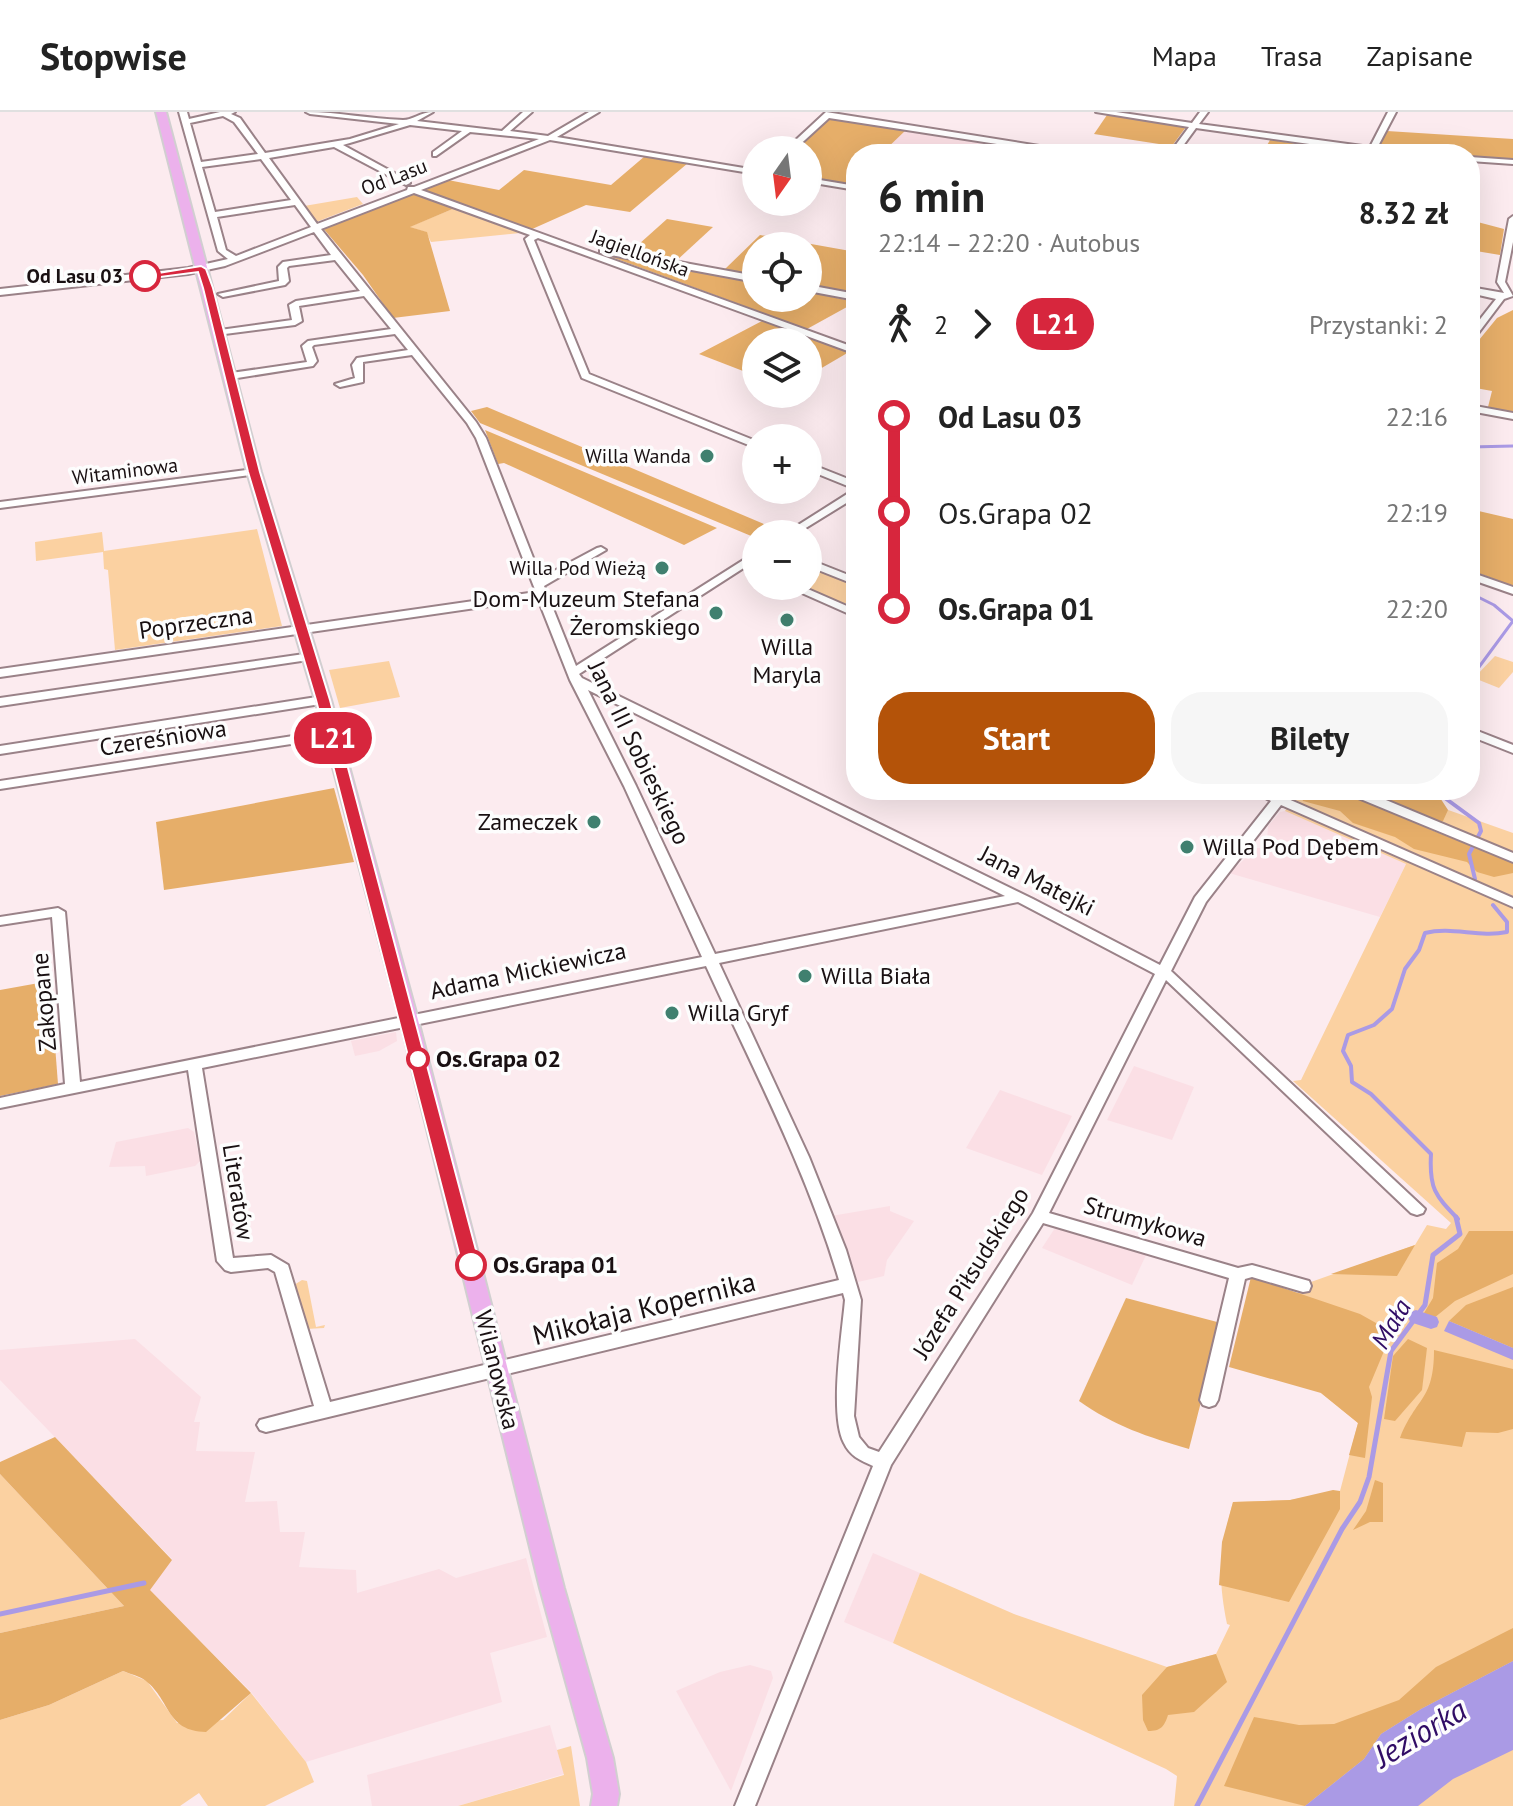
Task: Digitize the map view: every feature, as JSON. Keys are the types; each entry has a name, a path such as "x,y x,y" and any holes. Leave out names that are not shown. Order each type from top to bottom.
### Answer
{"main road":[{"name":"Wilanowska","path":"161,112 254,472 311,657 409,1020 552,1588 584,1693 608,1802"}],"street":[{"path":"310,112 549,138 742,170"},
{"path":"199,165 388,131 429,112"},
{"path":"504,133 528,112"},
{"name":"Od Lasu","path":"0,292 201,269 235,259 409,186 549,138 595,112"},
{"path":"1100,112 1312,144"},
{"path":"1180,144 1204,112"},
{"path":"1376,144 1392,112"},
{"path":"229,113 184,117 222,251 235,259"},
{"name":"Jana III Sobieskiego","path":"229,113 337,257 481,438 575,677 630,786 801,1157 838,1250 853,1300 845,1416 851,1440 862,1453 883,1462"},
{"path":"805,136 829,114 1015,144"},
{"path":"436,154 469,129"},
{"name":"Jagiellońska","path":"333,143 409,186 846,347"},
{"path":"1480,160 1513,162"},
{"path":"822,182 846,186"},
{"path":"212,215 296,202"},
{"path":"1508,300 1501,282 1513,219"},
{"path":"537,235 529,239 585,376 742,439"},
{"path":"577,249 742,277"},
{"path":"223,294 282,283 285,281 282,267 286,264 337,257"},
{"path":"822,291 846,295"},
{"path":"220,333 292,323 297,321 294,305 299,303 367,293"},
{"path":"1480,293 1508,300"},
{"path":"1480,325 1508,300"},
{"path":"231,376 310,364 307,346 311,343 397,331"},
{"path":"340,384 360,380 357,365 360,360 414,352"},
{"path":"1480,410 1513,416"},
{"name":"Witaminowa","path":"0,505 254,472"},
{"path":"822,472 846,482"},
{"path":"811,520 846,498"},
{"name":"Poprzeczna","path":"0,673 303,630 539,590 601,550"},
{"path":"575,677 742,564"},
{"path":"822,568 846,578"},
{"path":"1480,579 1513,591"},
{"path":"822,599 846,610"},
{"path":"0,702 311,657"},
{"name":"Jana Matejki","path":"575,677 1162,971 1417,1209"},
{"path":"0,750 323,700"},
{"name":"Czereśniowa","path":"0,785 332,734"},
{"path":"1480,736 1513,749"},
{"name":"Józefa Piłsudskiego","path":"745,1806 883,1462 1039,1216 1200,900 1278,800"},
{"path":"1293,800 1513,903"},
{"path":"1375,800 1513,858"},
{"name":"Adama Mickiewicza","path":"0,1103 1018,898"},
{"name":"Zakopane","path":"0,921 58,912 73,1088"},
{"name":"Literatów","path":"194,1064 225,1261 231,1266 271,1261 282,1269 324,1411"},
{"name":"Strumykowa","path":"1039,1216 1238,1274 1252,1271 1303,1286"},
{"path":"1209,1400 1238,1274"},
{"name":"Mikołaja Kopernika","path":"266,1425 847,1285"}],"shaded area":[{"path":"1107,115 1186,127 1173,144 1094,134"},
{"path":"829,117 907,129 891,144 846,144 846,183 822,179 822,136 809,136"},
{"path":"905,130 992,144 891,144"},
{"path":"1387,131 1513,139 1513,159 1480,157 1480,144 1380,144"},
{"path":"1270,140 1299,144 1268,144"},
{"path":"645,156 688,163 630,212 586,205 530,230 422,190 448,180 499,190 524,170 611,185"},
{"path":"413,193 455,208 410,227 427,232 450,311 393,318 363,275 322,227"},
{"path":"357,197 363,204 316,222 304,206"},
{"path":"455,208 520,233 431,242 426,232 409,227"},
{"path":"667,219 713,227 675,262 629,253"},
{"path":"1480,223 1504,229 1500,255 1480,252"},
{"path":"822,246 846,250 846,292 822,288"},
{"path":"742,252 742,273 724,270"},
{"path":"606,255 742,279 742,305"},
{"path":"822,295 846,300 846,308 809,328 761,312 822,312"},
{"path":"1513,310 1513,412 1488,407 1492,391 1480,389 1480,339 1497,318"},
{"path":"762,321 782,328 749,328"},
{"path":"742,331 742,371 699,354"},
{"path":"822,342 846,351 822,368"},
{"path":"487,407 755,520 742,520 742,532 480,423 471,411"},
{"path":"485,430 717,528 684,545 504,463 498,464"},
{"path":"1480,511 1513,519 1513,586 1480,574"},
{"path":"257,529 282,626 115,650 108,570 104,569 103,552 36,561 35,542 102,532 104,551"},
{"path":"822,569 846,580 846,603 843,605 822,596"},
{"path":"1495,656 1513,662 1513,672 1499,688 1480,680 1480,672"},
{"path":"389,661 400,697 340,708 329,670"},
{"path":"334,788 354,862 164,890 156,822"},
{"path":"1292,800 1420,800 1513,833 1513,1806 1174,1806 1177,1776 1166,1769 893,1643 920,1573 1014,1614 1167,1667 1216,1654 1230,1625 1227,1624 1224,1607 1221,1563 1233,1502 1290,1500 1340,1491 1358,1423 1321,1393 1292,1298 1311,1282 1415,1245 1427,1225 1446,1229 1451,1223 1293,1081 1301,1080 1406,864 1285,811"},
{"path":"1442,800 1448,810 1443,821 1430,826 1431,830 1513,862 1513,873 1494,877 1477,872 1467,862 1414,849 1395,837 1353,823 1340,811 1303,801"},
{"path":"1285,811 1406,864 1380,917 1229,873 1257,848 1262,848 1267,841 1268,826 1280,812"},
{"path":"50,981 58,1084 0,1096 0,990"},
{"path":"396,1032 397,1041 379,1051 355,1056 351,1041"},
{"path":"1134,1066 1194,1087 1172,1140 1107,1120"},
{"path":"1000,1090 1072,1116 1042,1175 966,1148"},
{"path":"188,1128 194,1132 200,1161 195,1166 146,1176 145,1166 109,1167 116,1142"},
{"path":"890,1206 890,1211 914,1221 887,1260 884,1276 858,1282 831,1216"},
{"path":"1055,1228 1146,1255 1132,1285 1042,1248"},
{"path":"1469,1231 1513,1231 1513,1274 1455,1301 1434,1318 1424,1313 1433,1298 1437,1263 1458,1249"},
{"path":"1415,1245 1397,1276 1331,1274"},
{"path":"1251,1277 1360,1314 1392,1332 1369,1387 1372,1397 1365,1458 1349,1455 1358,1423 1321,1393 1229,1367"},
{"path":"302,1280 307,1281 316,1327 325,1325 324,1328 306,1329 294,1285"},
{"path":"1513,1287 1513,1348 1449,1321 1466,1305"},
{"path":"1126,1298 1221,1323 1189,1449 1132,1430 1079,1401"},
{"path":"135,1339 201,1397 194,1422 200,1422 196,1451 255,1452 245,1502 277,1501 280,1532 305,1532 299,1567 356,1570 357,1593 439,1569 456,1578 526,1558 547,1637 490,1653 502,1702 306,1762 251,1692 149,1590 172,1559 0,1380 0,1350"},
{"path":"1408,1339 1427,1348 1422,1390 1395,1421 1384,1419 1393,1356"},
{"path":"1434,1350 1513,1369 1513,1429 1498,1433 1466,1432 1462,1447 1400,1438 1431,1380"},
{"path":"55,1437 172,1560 150,1590 251,1693 206,1732 193,1730 176,1721 146,1681 123,1671 49,1705 0,1720 0,1633 124,1606 0,1474 0,1462"},
{"path":"0,1474 124,1606 0,1633"},
{"path":"1375,1480 1383,1483 1383,1522 1370,1522 1353,1530 1366,1511"},
{"path":"1340,1491 1340,1509 1289,1602 1219,1585 1222,1542 1233,1502 1290,1500"},
{"path":"873,1553 920,1573 893,1643 844,1622"},
{"path":"1513,1628 1513,1661 1421,1709 1381,1734 1364,1759 1305,1806 1224,1786 1254,1717 1299,1725 1334,1724 1399,1700 1436,1667"},
{"path":"1216,1654 1227,1682 1194,1712 1168,1715 1161,1728 1148,1731 1143,1720 1142,1695 1167,1667"},
{"path":"750,1665 771,1671 773,1678 731,1791 676,1691 720,1672"},
{"path":"123,1671 147,1681 177,1723 223,1720 251,1693 306,1762 314,1782 265,1806 208,1806 199,1793 180,1806 0,1806 0,1720 49,1705"},
{"path":"550,1725 564,1774 458,1806 372,1806 367,1775"},
{"path":"571,1746 580,1806 458,1806 564,1775 557,1750"}],"water":[{"path":"1449,1321 1513,1348 1513,1360 1444,1331"},
{"name":"Jeziorka","path":"1513,1661 1513,1750 1453,1779 1418,1806 1305,1806 1364,1759 1381,1734 1421,1709"}],"waterway":[{"name":"Mała","path":"1480,447 1513,446"},
{"name":"Mała","path":"1480,598 1513,621 1480,666"},
{"name":"Mała","path":"1448,800 1479,823 1481,831 1469,854 1475,879"},
{"name":"Mała","path":"1458,1219 1435,1191 1431,1154 1371,1094 1352,1082 1351,1066 1343,1051 1348,1035 1374,1025 1392,1009 1405,969 1419,950 1425,933 1507,932 1507,922 1493,905"},
{"name":"Mała","path":"1197,1806 1342,1529 1360,1502 1369,1477 1391,1351 1425,1305 1433,1255 1460,1234 1456,1217"},
{"path":"1416,1317 1431,1322"},
{"path":"0,1614 144,1583"}],"bus line":[{"name":"L21","path":"145,276 201,269 208,288 254,472 323,700 471,1265"}],"place":[{"name":"Od Lasu 03","path":"145,276"},
{"name":"Willa Wanda","path":"707,456"},
{"name":"Willa Pod Wieżą","path":"662,568"},
{"name":"Dom-Muzeum Stefana Żeromskiego","path":"716,613"},
{"name":"Willa Maryla","path":"787,620"},
{"name":"Zameczek","path":"594,822"},
{"name":"Willa Pod Dębem","path":"1187,847"},
{"name":"Willa Biała","path":"805,976"},
{"name":"Willa Gryf","path":"672,1013"},
{"name":"Os.Grapa 02","path":"418,1059"},
{"name":"Os.Grapa 01","path":"471,1265"}]}
